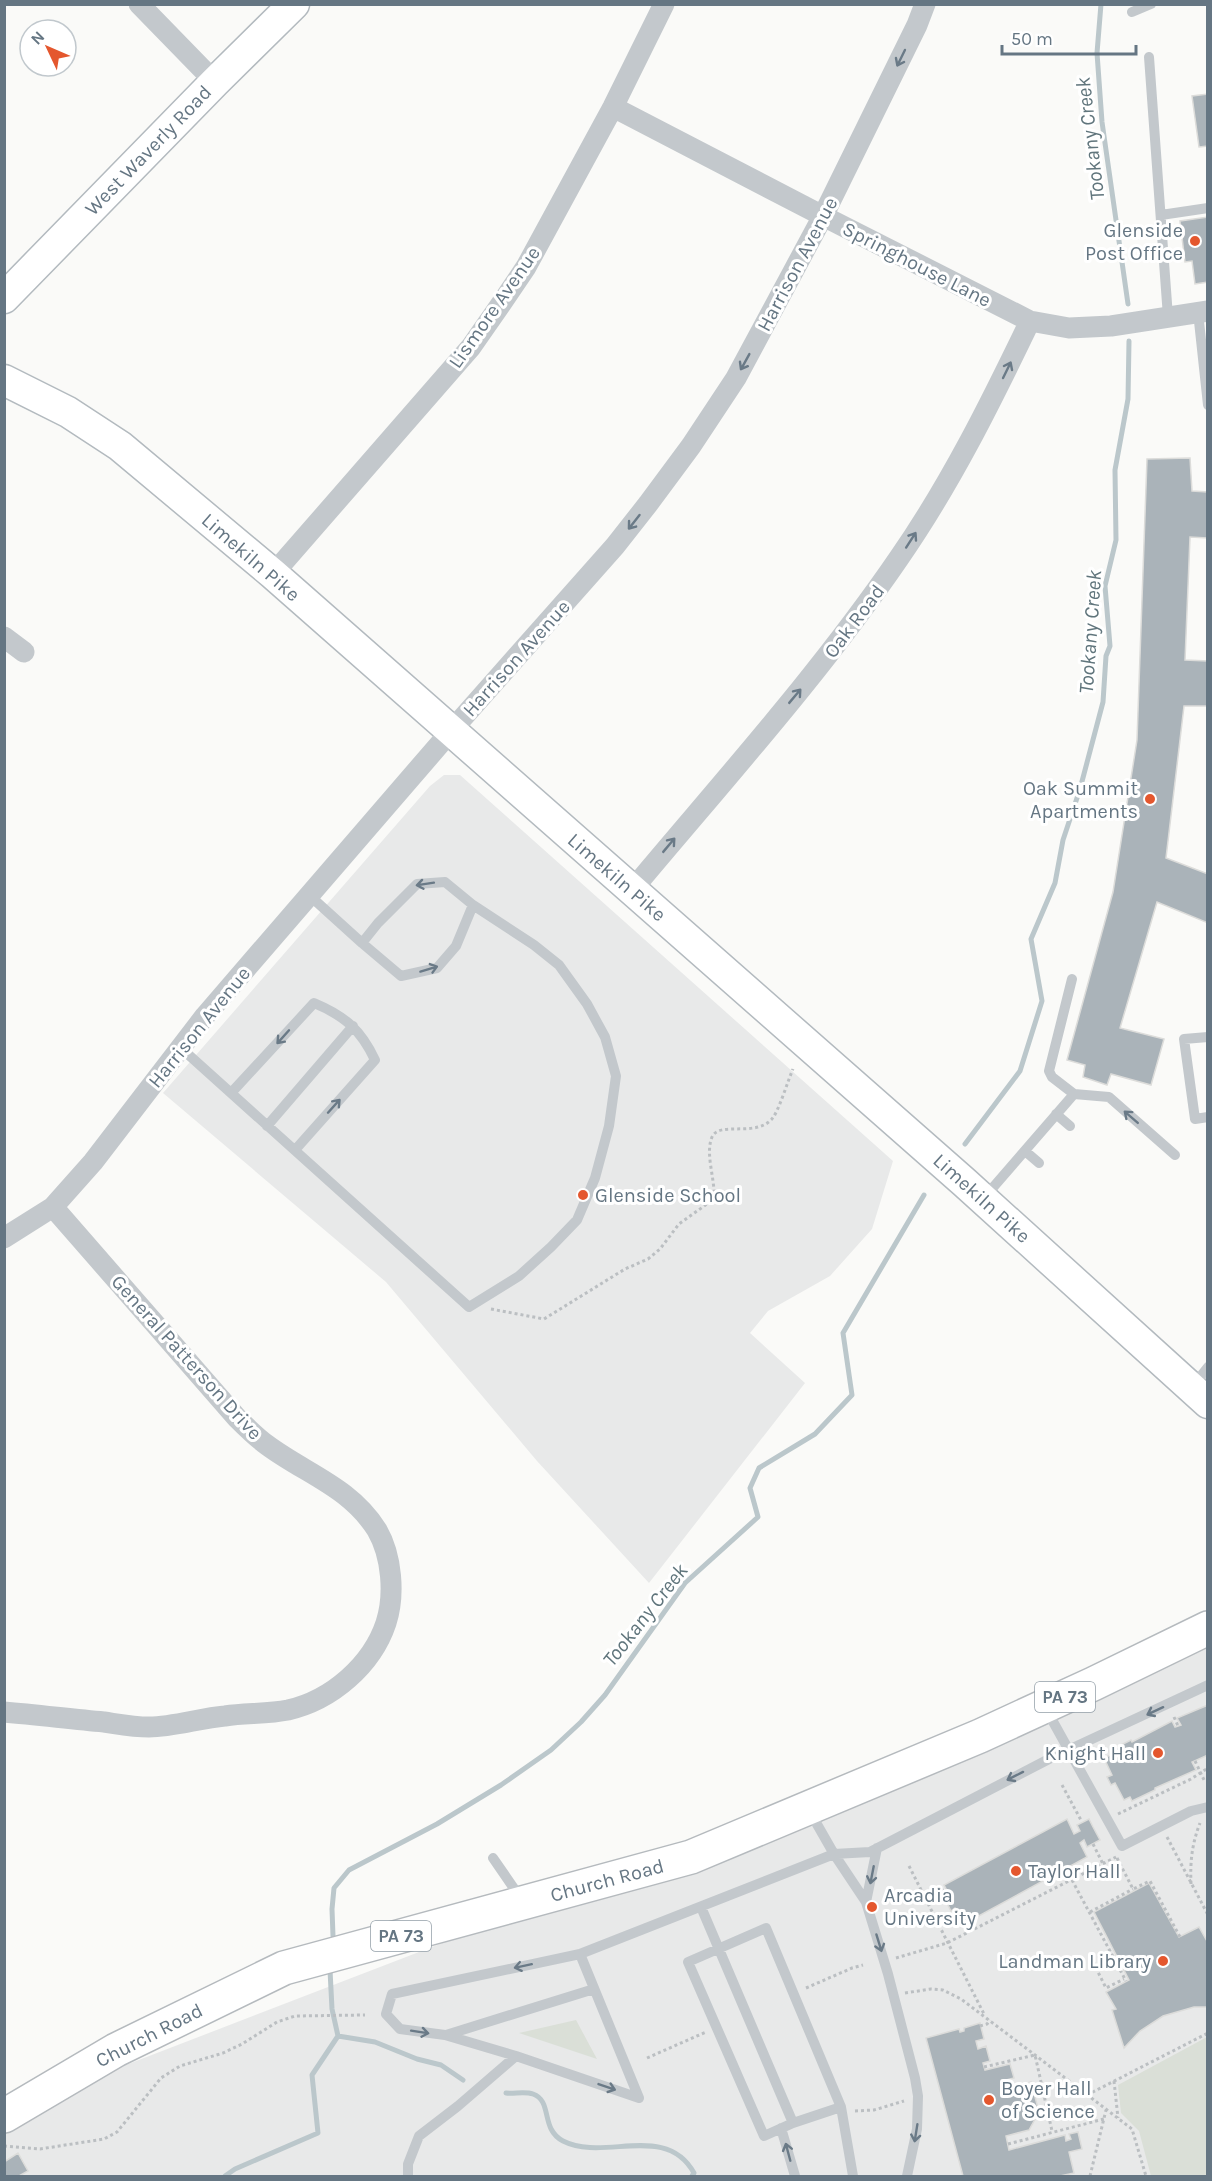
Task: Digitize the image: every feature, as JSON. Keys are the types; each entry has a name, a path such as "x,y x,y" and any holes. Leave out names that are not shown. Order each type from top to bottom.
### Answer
{"main road":[{"name":"West Waverly Road","path":"4,298 294,4"},
{"name":"Limekiln Pike","path":"4,380 68,412 120,447 273,574 983,1199 1202,1387"},
{"name":"Church Road","path":"4,2116 116,2050 284,1968 692,1857 980,1736 1208,1628"}],"street":[{"path":"139,4 215,82"},
{"name":"Lismore Avenue","path":"273,574 471,347 526,267 613,106 664,4"},
{"name":"Harrison Avenue","path":"4,1238 53,1207 93,1162 205,1016 451,731 615,546 691,446 736,378 823,216 917,25 925,4"},
{"name":"Springhouse Lane","path":"613,106 1030,321 1069,328 1111,326 1203,311"},
{"name":"Oak Road","path":"632,890 820,666 900,557 938,499 980,425 1030,321"},
{"path":"4,637 24,652"},
{"name":"General Patterson Drive","path":"4,1712 149,1727 291,1709 334,1689 361,1666 381,1635 390,1600 390,1568 385,1550 378,1532 355,1502 267,1445 237,1418 53,1207"}],"lane":[{"path":"1132,12 1151,4"},
{"path":"1149,57 1168,317"},
{"path":"1161,215 1208,207"},
{"path":"1203,311 1208,405"},
{"path":"181,1048 469,1307 519,1276 577,1220 595,1179 607,1136 616,1076 605,1037 587,1004 559,965 534,945 473,905 445,882 417,884 378,923 362,943"},
{"path":"309,895 402,976 437,968 456,946 473,905"},
{"path":"1072,979 1049,1071 1052,1077 1074,1094 1108,1097 1175,1155"},
{"path":"231,1094 314,1003 335,1012 353,1026 366,1041 375,1060 294,1150"},
{"path":"267,1126 353,1026"},
{"path":"1208,1037 1184,1039 1195,1119 1208,1117"},
{"path":"983,1199 1074,1094"},
{"path":"1056,1114 1070,1126"},
{"path":"1025,1150 1039,1163"},
{"path":"580,1954 639,2098 516,2056 445,2036 400,2029 386,2014 392,1994 580,1954 834,1854 870,1852 1068,1750 1208,1685"},
{"path":"1045,1707 1122,1846 1191,1810 1208,1807"},
{"path":"808,1808 834,1854 866,1902 888,1974 916,2087 917,2129 907,2176"},
{"path":"866,1902 877,1848"},
{"path":"493,1858 524,1902"},
{"path":"701,1907 793,2123"},
{"path":"841,2107 793,2123 764,2136 688,1962 766,1928 841,2107 853,2176"},
{"path":"445,2036 594,1989"},
{"path":"408,2176 408,2164 419,2136 516,2056"},
{"path":"781,2128 795,2176"}],"path":[{"path":"469,1307 544,1318 625,1269 648,1259 660,1250 679,1224 714,1197 711,1139 715,1132 758,1129 773,1119 793,1069"},
{"path":"1174,1717 1178,1726"},
{"path":"1195,1761 1205,1782"},
{"path":"1121,1812 1208,1768"},
{"path":"1062,1785 1082,1822"},
{"path":"1191,1885 1192,1845 1202,1818"},
{"path":"1167,1837 1208,1915"},
{"path":"1093,1844 1103,1864"},
{"path":"892,1959 947,1943 1116,1857 1133,1889"},
{"path":"909,1866 985,2017"},
{"path":"1072,1880 1112,1954 1125,1980 1106,1988 1094,1964 1112,1954"},
{"path":"1089,1912 1150,1881 1180,1937"},
{"path":"925,1899 945,1888"},
{"path":"806,1988 863,1965"},
{"path":"904,1994 931,1989 943,1990 961,1999 990,2020 1132,2129 1146,2176"},
{"path":"4,2146 40,2149 104,2139 117,2132 161,2078 180,2066 223,2053 277,2022 295,2016 365,2015"},
{"path":"981,2026 990,2020"},
{"path":"647,2058 707,2031"},
{"path":"1088,2095 1208,2032"},
{"path":"984,2067 1035,2055"},
{"path":"1035,2055 1052,2131"},
{"path":"1114,2081 1118,2119"},
{"path":"853,2112 874,2110 898,2102"},
{"path":"1090,2176 1106,2110"},
{"path":"1008,2144 1104,2119"}],"shaded area":[{"name":"Glenside School","path":"444,775 460,775 893,1161 872,1229 830,1276 768,1311 750,1333 805,1383 649,1583 537,1461 386,1282 163,1093 430,786"},
{"name":"Arcadia University","path":"1207,1639 1207,2176 5,2176 5,2126 92,2078 980,1736"},
{"path":"576,2020 597,2059 519,2033"},
{"path":"1207,2037 1207,2176 1151,2176 1139,2131 1121,2113 1118,2085"}],"building":[{"path":"1208,94 1208,146 1199,147 1192,96"},
{"name":"Glenside Post Office","path":"1208,217 1208,282 1195,284 1192,261 1185,262 1180,221"},
{"name":"Oak Summit Apartments","path":"1190,458 1192,491 1208,492 1208,538 1190,537 1185,660 1208,661 1208,706 1184,706 1166,858 1208,874 1208,923 1157,902 1120,1028 1164,1039 1151,1085 1111,1074 1107,1085 1083,1077 1085,1065 1067,1060 1113,892 1137,740 1147,459"},
{"name":"Knight Hall","path":"1208,1705 1208,1755 1192,1762 1196,1770 1132,1801 1130,1797 1124,1800 1115,1783 1111,1785 1107,1777 1112,1775 1104,1758 1110,1755 1109,1751 1172,1721 1175,1727 1181,1725 1177,1718"},
{"name":"Taylor Hall","path":"1067,1819 1074,1834 1080,1831 1077,1825 1089,1819 1100,1840 1087,1847 1084,1840 1080,1843 1087,1857 964,1924 955,1908 951,1911 947,1903 952,1900 944,1885"},
{"name":"Landman Library","path":"1149,1883 1179,1937 1199,1927 1208,1943 1208,2007 1194,2007 1163,2016 1140,2031 1124,2048 1112,2010 1116,2009 1106,1992 1129,1980 1094,1912"},
{"name":"Boyer Hall of Science","path":"980,2023 984,2039 976,2041 978,2049 986,2046 990,2061 983,2063 985,2070 1010,2064 1014,2078 1006,2080 1008,2088 1031,2082 1039,2112 1029,2130 1006,2136 1009,2150 1065,2135 1066,2141 1071,2139 1069,2134 1078,2132 1082,2149 1069,2152 1074,2173 1060,2176 963,2176 926,2038 959,2029 960,2032 964,2031 964,2028"},
{"path":"18,2153 28,2171 19,2176 4,2176 4,2162"}],"waterway":[{"name":"Tookany Creek","path":"1101,4 1097,53 1102,122 1128,304"},
{"name":"Tookany Creek","path":"965,1144 1020,1071 1042,1001 1031,939 1055,883 1063,840 1080,789 1103,702 1106,656 1110,646 1105,586 1116,540 1115,470 1128,399 1129,341"},
{"name":"Tookany Creek","path":"333,1936 334,1888 349,1870 437,1824 501,1785 551,1750 605,1695 685,1583 758,1517 750,1488 759,1468 815,1434 852,1395 843,1333 924,1195"},
{"name":"Tookany Creek","path":"225,2176 235,2169 318,2133 312,2075 338,2036 332,2009 330,1970"},
{"path":"338,2036 375,2042 417,2059 441,2065 463,2080"},
{"path":"506,2093 530,2093 539,2098 543,2103 551,2130 563,2141 597,2148 651,2146 667,2149 682,2158 694,2173 692,2176"}],"place":[{"name":"Glenside Post Office","path":"1195,241"},
{"name":"Oak Summit Apartments","path":"1150,799"},
{"name":"Glenside School","path":"583,1195"},
{"name":"Knight Hall","path":"1158,1753"},
{"name":"Taylor Hall","path":"1016,1871"},
{"name":"Arcadia University","path":"872,1907"},
{"name":"Landman Library","path":"1163,1961"},
{"name":"Boyer Hall of Science","path":"989,2100"}]}
